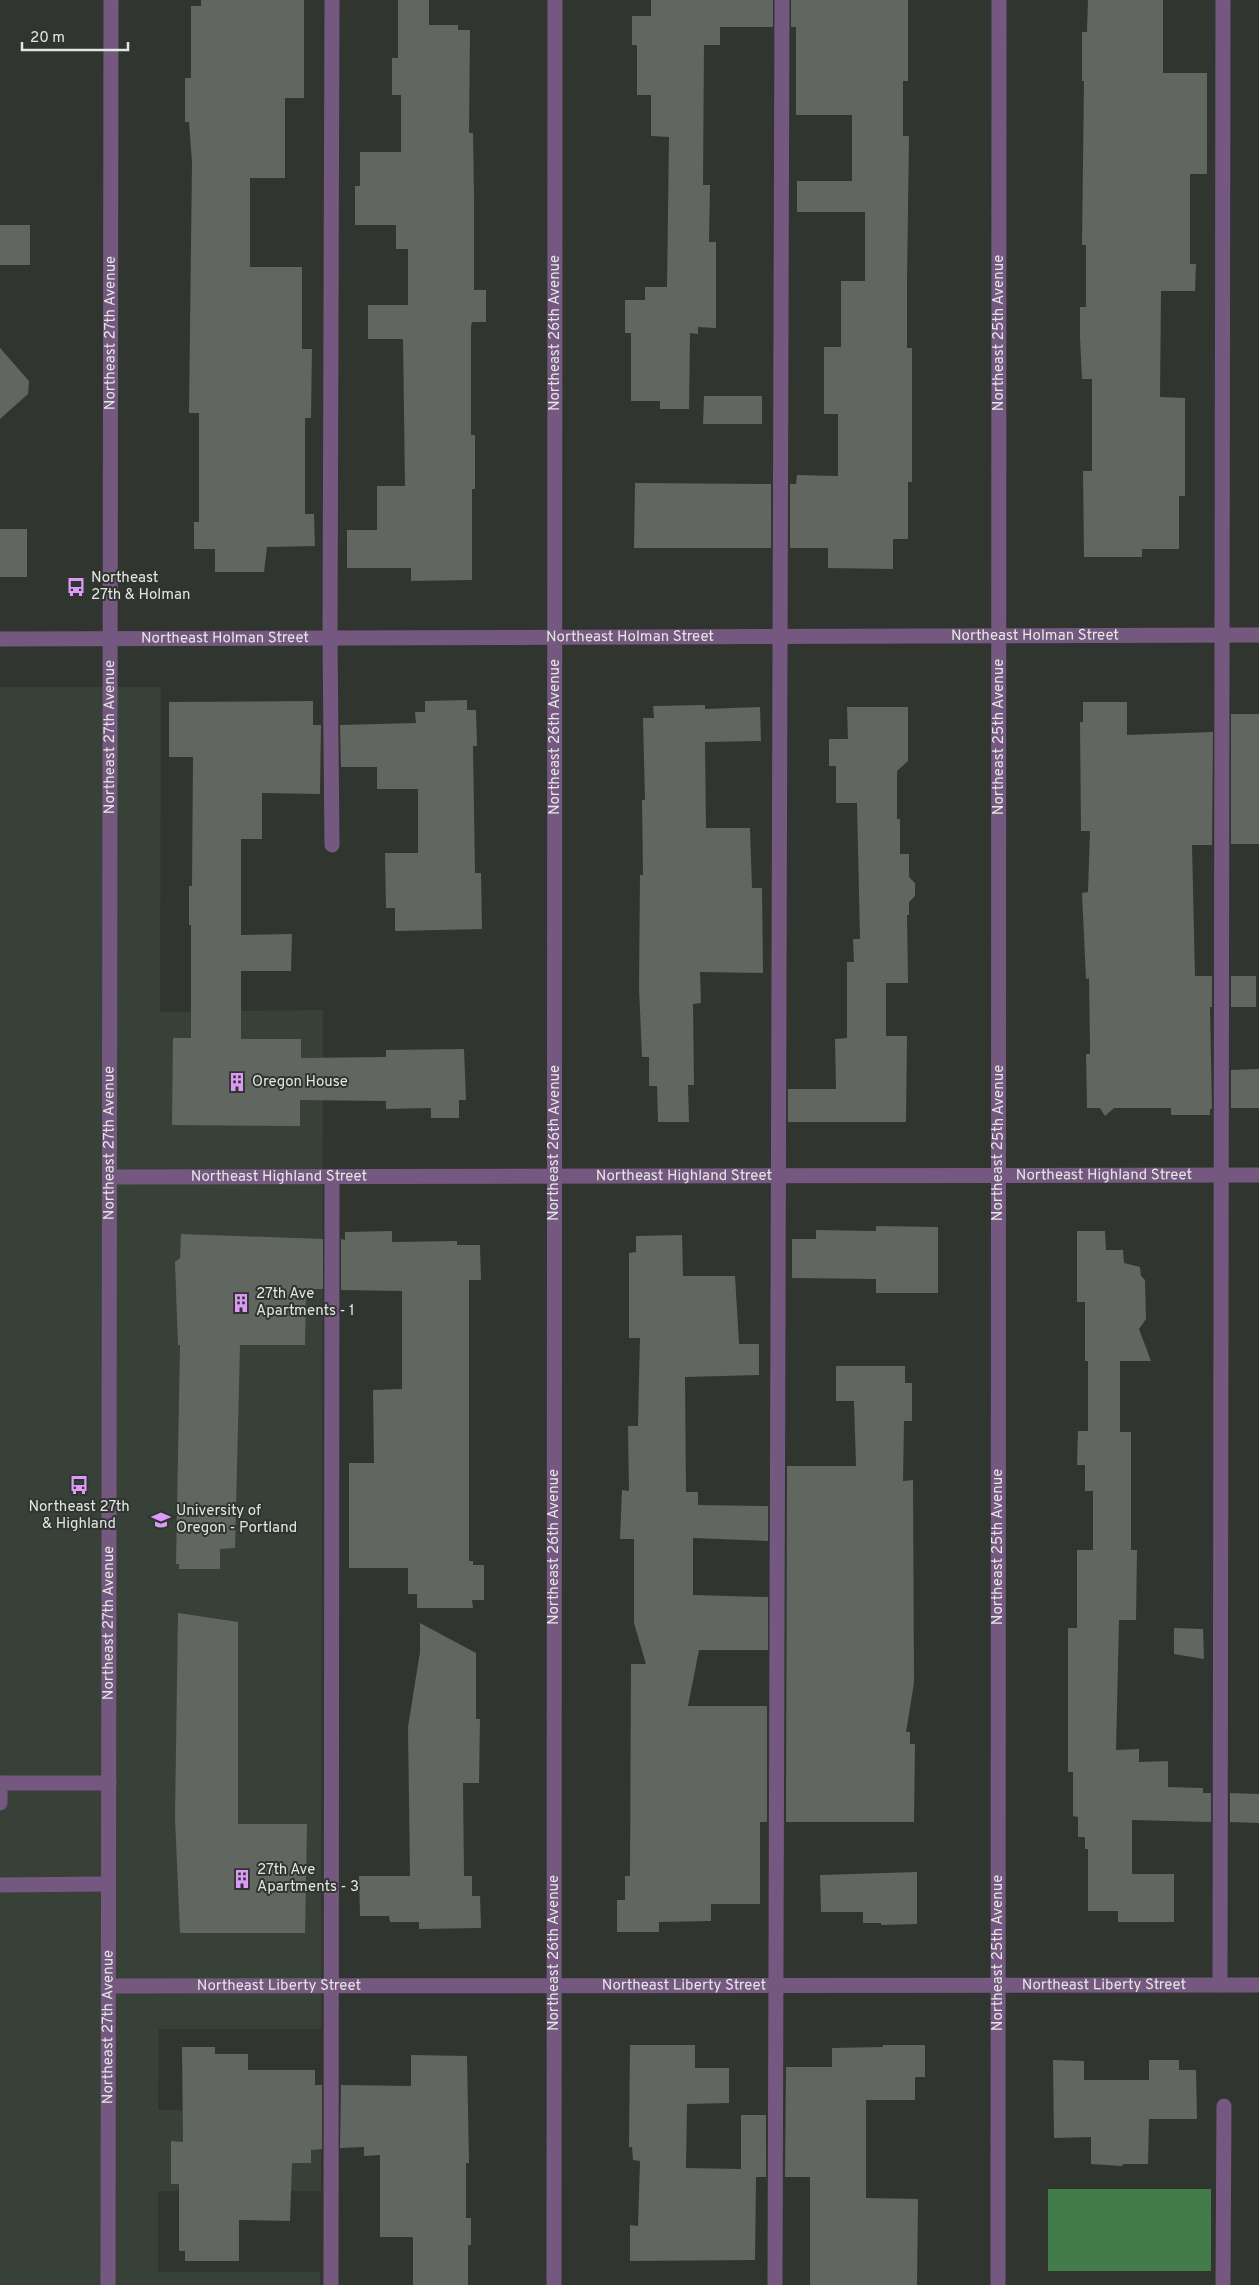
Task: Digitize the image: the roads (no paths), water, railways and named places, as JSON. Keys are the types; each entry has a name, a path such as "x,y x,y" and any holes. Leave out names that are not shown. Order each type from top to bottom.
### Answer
{"street":[{"name":"Northeast 27th Avenue","path":"108,2285 111,0"},
{"path":"332,0 330,638 332,845"},
{"name":"Northeast 26th Avenue","path":"554,2285 556,1177 555,0"},
{"path":"775,2285 774,1986 778,636 782,0"},
{"name":"Northeast 25th Avenue","path":"998,2285 999,0"},
{"path":"1220,1985 1223,0"},
{"name":"Northeast Holman Street","path":"0,639 1259,635"},
{"name":"Northeast Highland Street","path":"110,1177 1259,1175"},
{"path":"331,2285 332,1177"},
{"path":"0,1803 0,1783 109,1783"},
{"path":"0,1885 108,1884"},
{"name":"Northeast Liberty Street","path":"108,1986 1259,1985"},
{"path":"1223,2285 1224,2106"}],"place":[{"name":"Northeast 27th & Holman","path":"76,587"},
{"name":"Oregon House","path":"237,1082"},
{"name":"27th Ave Apartments - 1","path":"241,1303"},
{"name":"Northeast 27th & Highland","path":"79,1485"},
{"name":"University of Oregon - Portland","path":"161,1520"},
{"name":"27th Ave Apartments - 3","path":"242,1879"}]}
